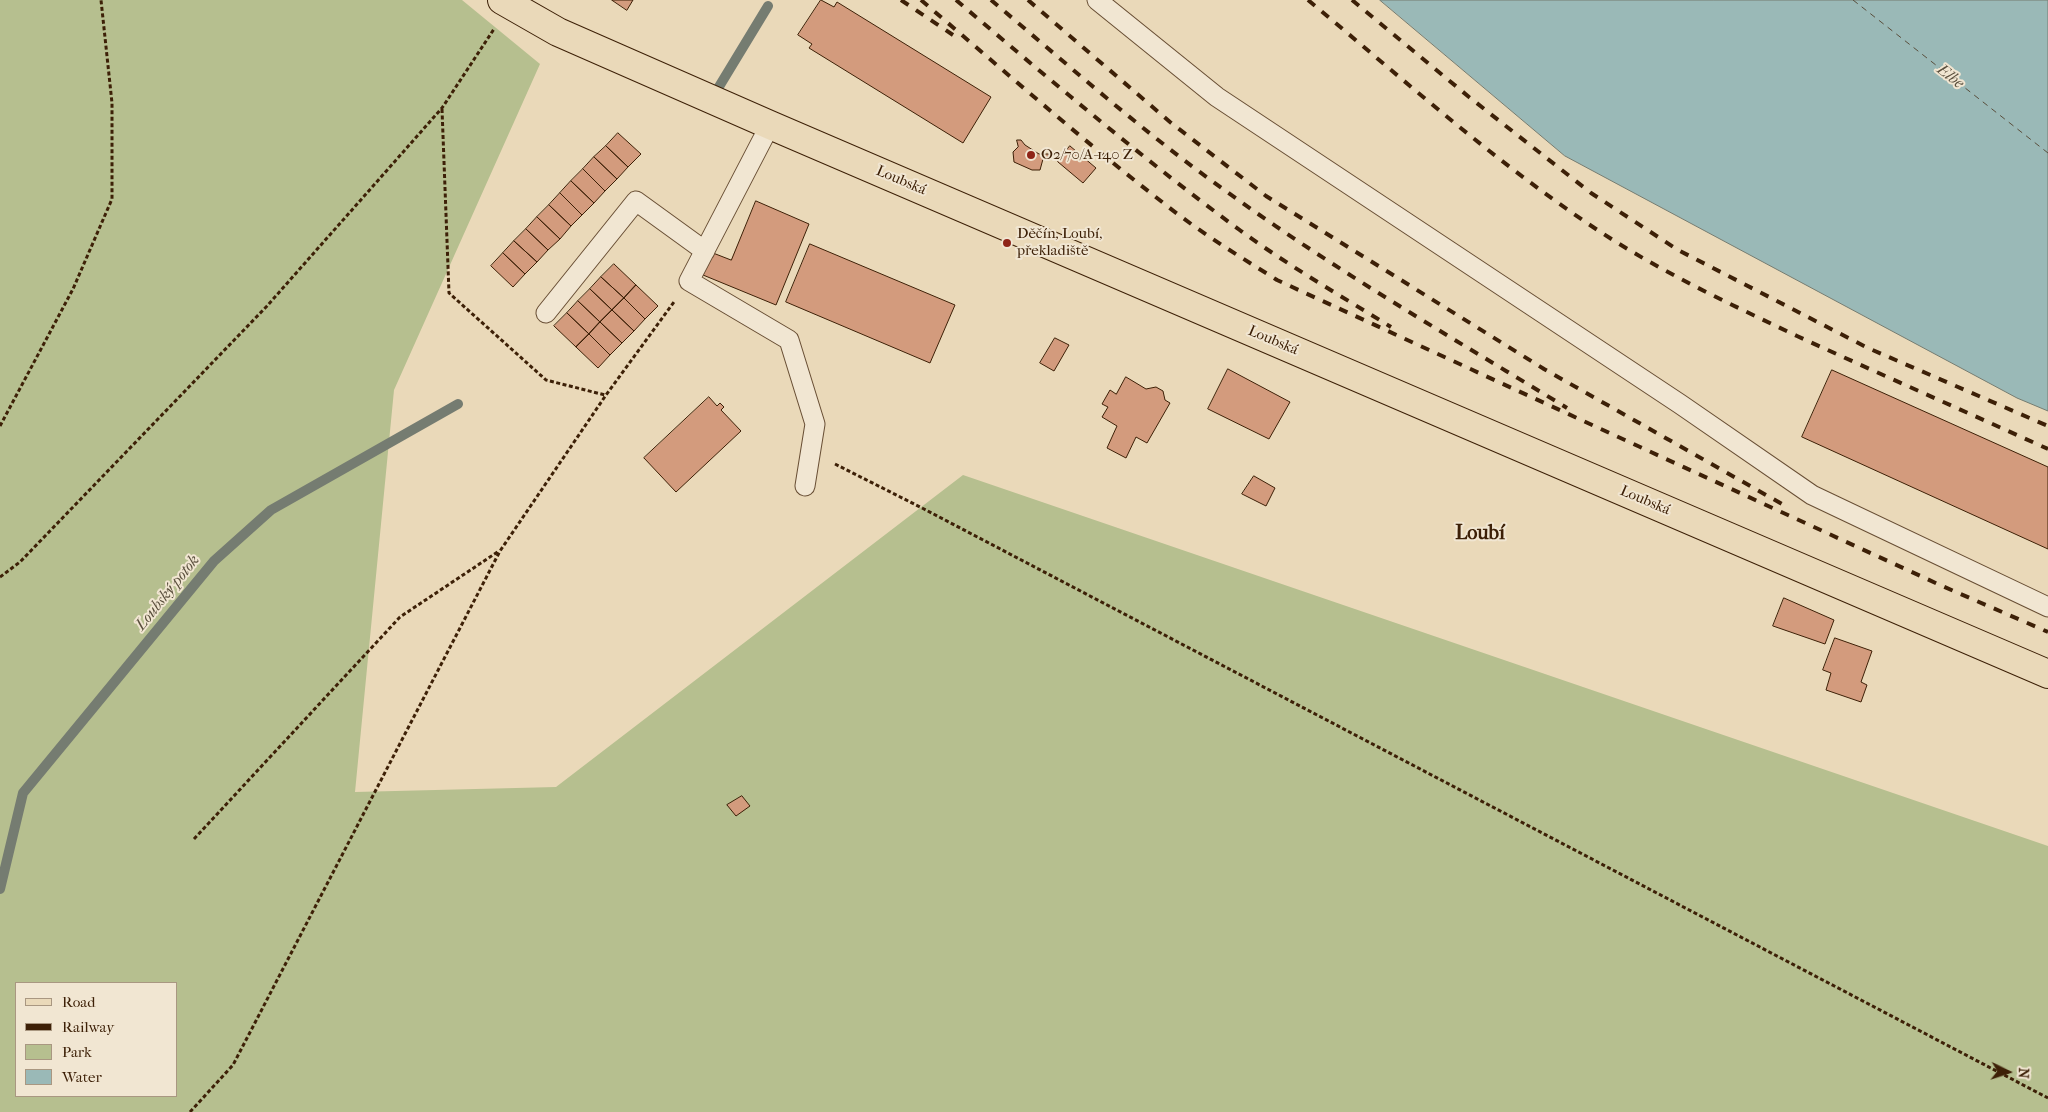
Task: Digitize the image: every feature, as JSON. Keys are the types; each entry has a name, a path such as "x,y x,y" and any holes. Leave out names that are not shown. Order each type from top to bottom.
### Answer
{"main road":[{"name":"Loubská","path":"506,3 558,32 770,125 2048,674"}],"lane":[{"path":"1097,0 1217,97 1680,404 1812,495 2048,607"},
{"path":"770,125 689,281 789,340 815,424 805,486"},
{"path":"546,313 636,200 705,251"}],"path":[{"path":"0,426 73,289 112,199 112,103 101,0"},
{"path":"0,577 20,562 267,306 442,108 506,3"},
{"path":"442,108 449,293 546,380 606,395"},
{"path":"190,1112 233,1065 500,551 606,395 689,281"},
{"path":"810,452 960,527 2048,1098"},
{"path":"194,839 400,616 500,551"}],"green space":[{"path":"0,0 462,0 540,64 394,390 355,792 556,787 963,475 2048,846 2048,1112 0,1112"}],"water":[{"name":"Elbe","path":"1380,0 2048,0 2048,411 2017,398 1565,156"}],"building":[{"path":"612,0 633,0 627,10"},
{"path":"821,0 834,7 837,2 991,97 963,143 809,48 812,44 798,35"},
{"path":"618,133 641,154 628,167 606,146"},
{"name":"O2/70/A-140 Z","path":"1017,140 1021,140 1039,154 1049,154 1047,159 1043,159 1040,170 1032,170 1014,162 1013,152 1018,147"},
{"path":"606,146 628,167 617,179 594,157"},
{"path":"1070,146 1096,168 1083,183 1058,162"},
{"path":"594,157 617,179 605,191 583,169"},
{"path":"583,169 605,191 594,203 571,181"},
{"path":"571,181 594,203 582,215 560,193"},
{"path":"560,193 582,215 571,226 549,205"},
{"path":"756,201 809,224 776,305 703,275 713,253 731,260"},
{"path":"549,205 571,226 560,239 537,217"},
{"path":"537,217 560,239 548,250 526,229"},
{"path":"526,229 548,250 537,262 514,241"},
{"path":"514,241 537,262 525,274 503,253"},
{"path":"810,244 955,305 930,363 786,302"},
{"path":"503,253 525,274 513,287 491,266"},
{"path":"614,264 636,285 624,298 601,277"},
{"path":"601,277 624,298 612,310 590,289"},
{"path":"636,285 658,306 645,319 624,298"},
{"path":"590,289 612,310 600,322 578,301"},
{"path":"624,298 645,319 634,331 612,310"},
{"path":"578,301 600,322 589,334 567,313"},
{"path":"612,310 634,331 622,343 600,322"},
{"path":"567,313 589,334 576,347 554,326"},
{"path":"600,322 622,343 610,355 589,334"},
{"path":"589,334 610,355 598,368 576,347"},
{"path":"1055,338 1069,345 1054,371 1040,363"},
{"path":"1228,369 1290,402 1269,439 1208,409"},
{"path":"1832,370 2048,467 2048,549 1802,437"},
{"path":"1126,377 1146,389 1156,387 1163,391 1165,400 1170,403 1147,443 1136,437 1126,458 1107,448 1117,426 1102,417 1108,407 1102,404 1110,390 1116,394"},
{"path":"709,397 717,406 720,403 724,407 721,410 741,431 676,492 644,458"},
{"path":"1254,476 1275,488 1266,506 1242,494"},
{"path":"1784,598 1834,620 1825,644 1773,626"},
{"path":"1835,638 1872,651 1861,682 1867,685 1861,702 1826,690 1831,673 1823,670"},
{"path":"742,796 750,806 736,816 727,805"}],"waterway":[{"name":"Loubský potok","path":"717,90 768,6"},
{"name":"Loubský potok","path":"0,889 23,793 214,561 271,510 458,404"}],"ferry route":[{"path":"1853,0 2048,153"}],"railway":[{"path":"901,0 953,35"},
{"path":"921,0 1073,130 1166,205 1206,235 1277,280 1940,585 2048,632"},
{"path":"956,0 1097,118 1204,204 1315,281 1391,327"},
{"path":"991,0 1134,121 1223,189 1350,275 1567,408"},
{"path":"1028,0 1170,122 1266,196 1544,369 1789,508"},
{"path":"1308,0 1487,149 1561,205 1623,246 1696,287 1772,324 2048,449"},
{"path":"1352,0 1469,97 1591,193 1678,250 1868,348 2048,426"}],"place":[{"name":"O2/70/A-140 Z","path":"1031,155"},
{"name":"Děčín, Loubí, překladiště","path":"1007,243"}],"district":[{"name":"Loubí","path":"1480,534"}]}
